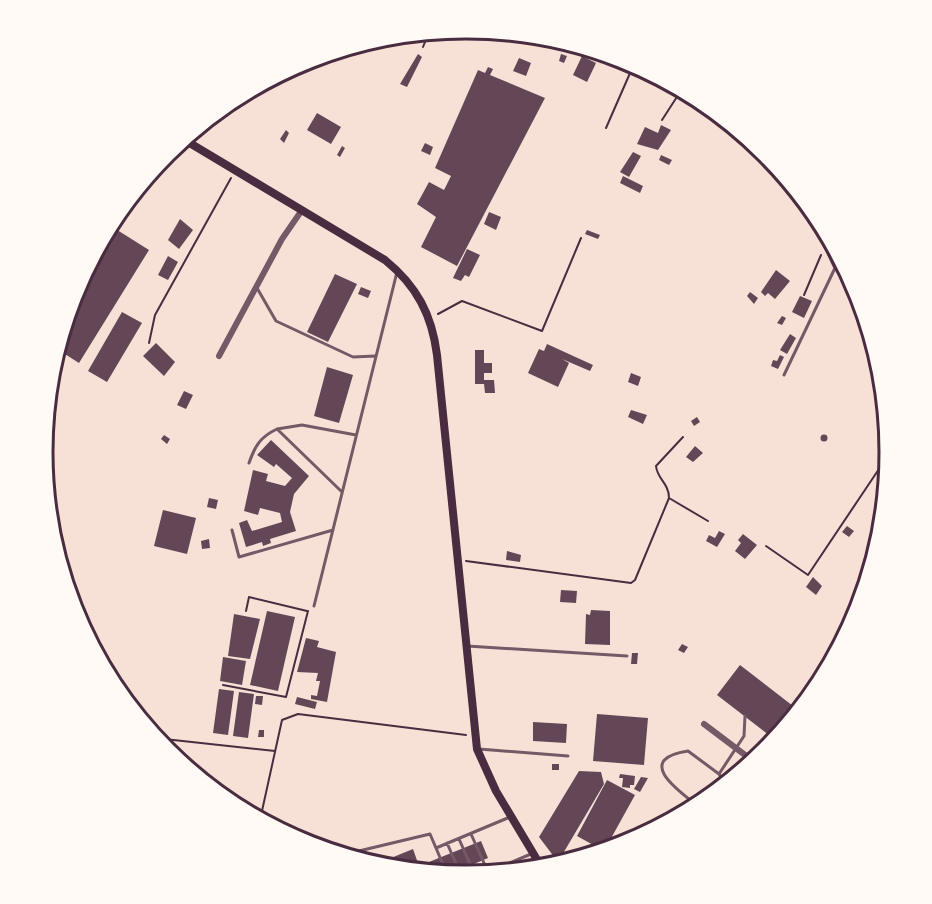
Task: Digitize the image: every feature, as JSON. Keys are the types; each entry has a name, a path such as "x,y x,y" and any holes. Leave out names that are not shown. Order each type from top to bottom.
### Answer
{"main road":[{"path":"191,144 385,260 398,271 417,294 430,319 437,355 477,749 484,769 536,859"}],"street":[{"path":"219,356 282,239 302,210"},
{"path":"705,724 746,755"}],"lane":[{"path":"784,375 835,268"},
{"path":"314,606 398,271"},
{"path":"257,287 276,321 353,357 375,356"},
{"path":"249,463 254,447 264,435 277,429 302,425 356,435"},
{"path":"277,429 342,492"},
{"path":"232,530 239,557 333,530"},
{"path":"465,645 627,656"},
{"path":"719,774 744,736 745,716"},
{"path":"477,749 568,756"},
{"path":"689,799 667,781 662,772 665,760 671,754 688,751 721,777"},
{"path":"436,848 510,817"},
{"path":"359,851 430,834 443,864"},
{"path":"471,834 485,864"},
{"path":"459,838 471,865"},
{"path":"447,843 456,865"},
{"path":"511,862 532,853"}],"path":[{"path":"423,47 425,42"},
{"path":"606,128 630,73"},
{"path":"662,120 677,97"},
{"path":"149,343 155,315 235,171"},
{"path":"430,319 462,301 542,331 581,238"},
{"path":"804,295 825,247"},
{"path":"457,560 631,583 635,579 669,498 668,485 658,476 656,466 683,437"},
{"path":"766,546 808,575 878,470"},
{"path":"669,498 708,521"},
{"path":"246,611 249,597 308,611"},
{"path":"223,685 286,697 308,611 314,606"},
{"path":"262,811 282,720 298,714 475,736"},
{"path":"170,740 276,751"}],"building":[{"path":"418,54 422,57 407,87 400,84"},
{"path":"561,54 567,56 564,63 559,61"},
{"path":"582,56 596,63 587,82 573,75"},
{"path":"519,58 531,63 526,76 513,71"},
{"path":"488,67 493,69 490,75 545,98 457,266 421,247 436,217 417,204 429,182 444,190 451,176 435,168 478,70 485,73"},
{"path":"317,113 341,127 331,144 307,130"},
{"path":"661,125 671,130 658,150 637,144 645,127 658,133"},
{"path":"286,130 289,133 284,143 280,139"},
{"path":"425,143 433,147 430,155 421,151"},
{"path":"342,146 345,148 340,157 337,155"},
{"path":"633,152 641,156 629,177 620,172"},
{"path":"661,155 672,160 669,165 659,160"},
{"path":"623,176 643,186 640,193 620,183"},
{"path":"489,212 501,217 496,230 484,224"},
{"path":"180,219 193,230 179,249 168,240"},
{"path":"118,230 149,250 79,363 65,354 67,345 84,294 108,245"},
{"path":"587,230 600,235 598,239 585,234"},
{"path":"467,249 480,255 469,277 465,275 461,281 453,278"},
{"path":"168,256 178,262 168,280 158,275"},
{"path":"776,270 790,281 775,299 768,293 765,296 761,292"},
{"path":"335,274 357,284 328,342 307,332"},
{"path":"361,287 371,291 368,298 358,294"},
{"path":"750,292 758,298 754,304 747,296"},
{"path":"800,296 812,301 804,318 792,312"},
{"path":"122,312 142,323 107,382 88,371"},
{"path":"782,316 786,318 782,325 777,323"},
{"path":"790,334 796,338 787,354 780,350"},
{"path":"156,343 175,362 164,376 143,356"},
{"path":"547,344 593,365 590,371 562,359 569,363 558,387 528,373 539,349 544,351"},
{"path":"475,350 484,350 484,363 492,363 492,373 484,373 484,380 494,380 495,393 485,393 484,384 475,384"},
{"path":"780,355 784,357 778,369 771,366 773,360 777,361"},
{"path":"327,367 353,375 339,423 314,416"},
{"path":"631,373 641,377 638,386 628,382"},
{"path":"184,391 193,395 186,409 177,405"},
{"path":"631,410 647,415 643,424 628,417"},
{"path":"697,417 700,422 694,426 691,421"},
{"path":"824,434 828,438 824,442 820,438"},
{"path":"164,435 170,439 167,444 161,439"},
{"path":"271,440 309,476 294,494 290,512 296,531 270,539 271,543 263,546 262,542 246,547 239,523 247,520 252,531 282,522 280,513 260,508 258,515 244,511 253,470 268,474 266,481 285,486 292,478 276,464 274,467 257,455"},
{"path":"695,446 703,453 693,462 686,457"},
{"path":"209,498 218,500 216,509 207,507"},
{"path":"163,510 196,518 187,554 154,546"},
{"path":"847,526 854,531 849,537 842,532"},
{"path":"719,531 725,534 717,547 706,541 709,535 715,538"},
{"path":"743,534 757,545 745,559 735,551 741,543 738,540"},
{"path":"209,539 210,548 202,549 201,541"},
{"path":"507,551 521,555 520,562 506,560"},
{"path":"813,577 822,586 816,595 806,587"},
{"path":"561,590 577,591 576,603 560,602"},
{"path":"591,610 610,611 610,645 585,644 586,614 590,615"},
{"path":"267,611 295,617 278,691 250,685"},
{"path":"234,614 260,619 250,659 228,656"},
{"path":"306,638 319,641 317,647 336,652 327,702 311,699 311,695 317,696 320,681 316,681 318,673 297,672"},
{"path":"682,644 688,647 684,653 678,650"},
{"path":"632,653 638,653 637,664 631,664"},
{"path":"223,657 246,661 242,685 220,681"},
{"path":"740,665 792,705 767,734 717,695"},
{"path":"219,689 234,691 228,735 213,733"},
{"path":"239,692 254,694 248,738 233,736"},
{"path":"256,696 263,696 262,705 255,704"},
{"path":"297,697 317,702 315,709 295,704"},
{"path":"597,714 648,718 644,765 593,761"},
{"path":"533,722 567,724 566,743 533,741"},
{"path":"259,730 264,730 264,737 258,737"},
{"path":"552,764 559,764 559,770 552,770"},
{"path":"579,771 601,772 604,784 563,853 553,856 539,837"},
{"path":"620,774 635,776 634,785 630,785 630,788 622,787 623,778 619,778"},
{"path":"641,777 648,778 640,792 634,789"},
{"path":"607,780 635,795 611,839 593,845 577,836"},
{"path":"481,841 488,858 472,865 427,863"},
{"path":"413,849 417,862 391,858"}]}
